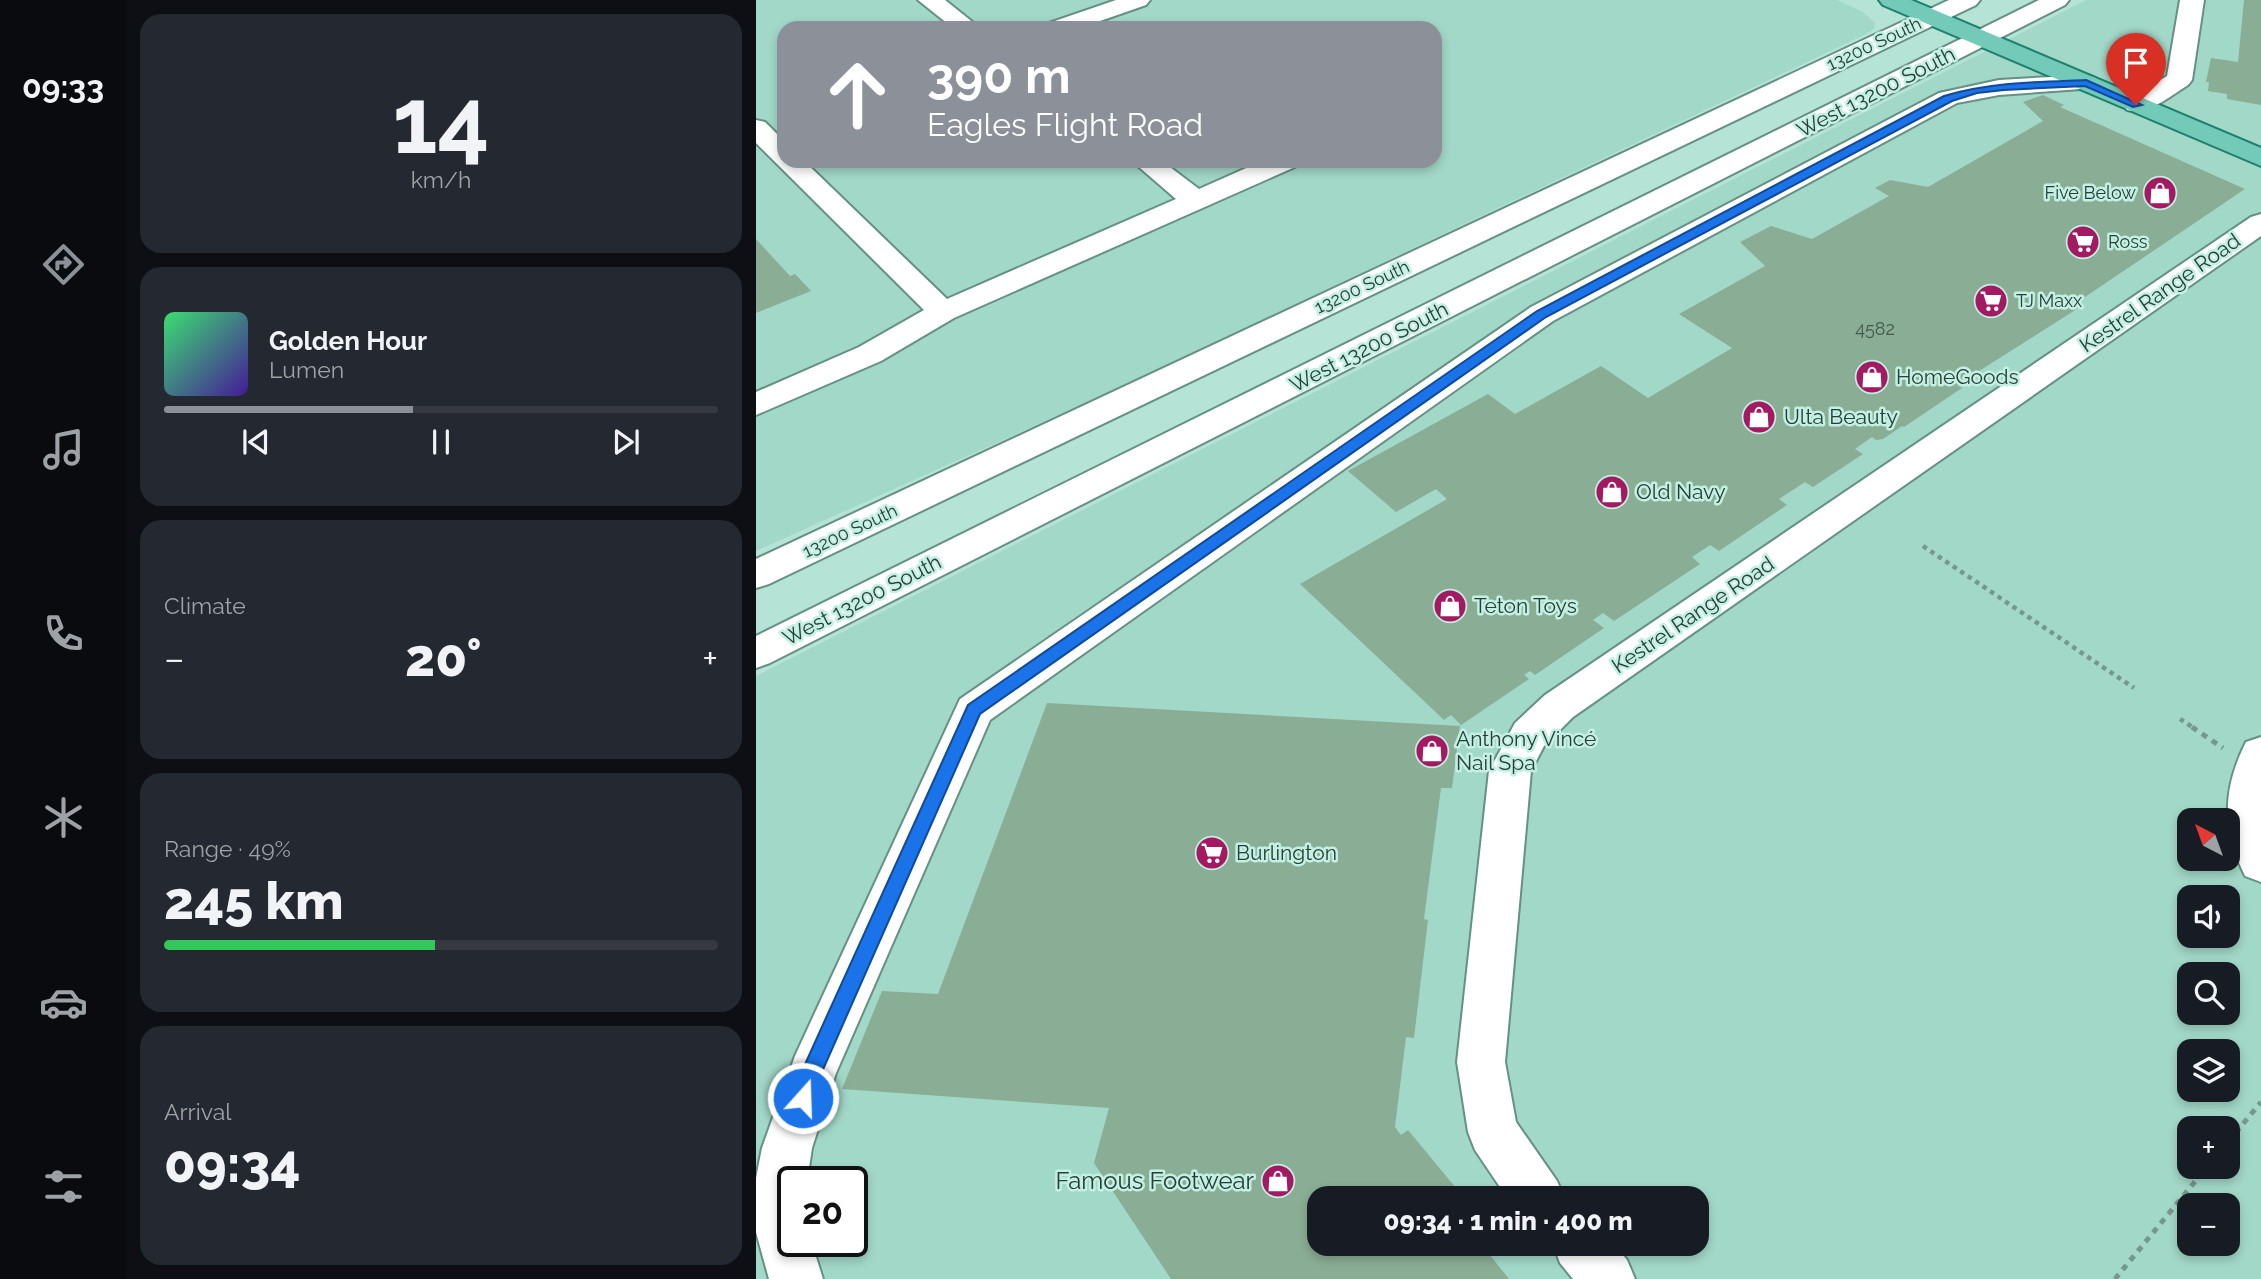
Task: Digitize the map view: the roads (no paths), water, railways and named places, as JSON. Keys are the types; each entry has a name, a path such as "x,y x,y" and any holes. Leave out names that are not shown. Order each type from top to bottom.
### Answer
{"main road":[{"path":"1891,0 2261,158"}],"street":[{"path":"930,0 958,21"},
{"path":"1069,21 1095,6 1138,0"},
{"name":"13200 South","path":"756,575 1968,0"},
{"path":"1981,38 2057,0"},
{"path":"2136,105 2179,80 2192,0"},
{"path":"1095,6 1118,21"},
{"name":"West 13200 South","path":"756,653 1981,38"},
{"path":"796,1279 776,1210 787,1148 811,1073 974,710 1542,314 1948,98 1976,90 2086,83"},
{"path":"756,128 777,149"},
{"path":"796,168 943,312"},
{"path":"1154,168 1197,201"},
{"path":"756,404 870,354 943,312 1270,168"},
{"name":"Kestrel Range Road","path":"1530,1186 1493,1132 1481,1062 1510,771 1522,743 1542,719 1559,706 2261,223"},
{"path":"2244,752 2252,768 2247,802 2249,826 2261,863"},
{"path":"1588,1256 1608,1279"}],"place":[{"name":"Five Below","path":"2160,193"},
{"name":"Ross","path":"2083,242"},
{"name":"TJ Maxx","path":"1991,301"},
{"name":"HomeGoods","path":"1872,377"},
{"name":"Ulta Beauty","path":"1759,417"},
{"name":"Old Navy","path":"1612,492"},
{"name":"Teton Toys","path":"1450,606"},
{"name":"Anthony Vincé Nail Spa","path":"1432,751"},
{"name":"Burlington","path":"1212,853"},
{"name":"Famous Footwear","path":"1278,1181"}]}
